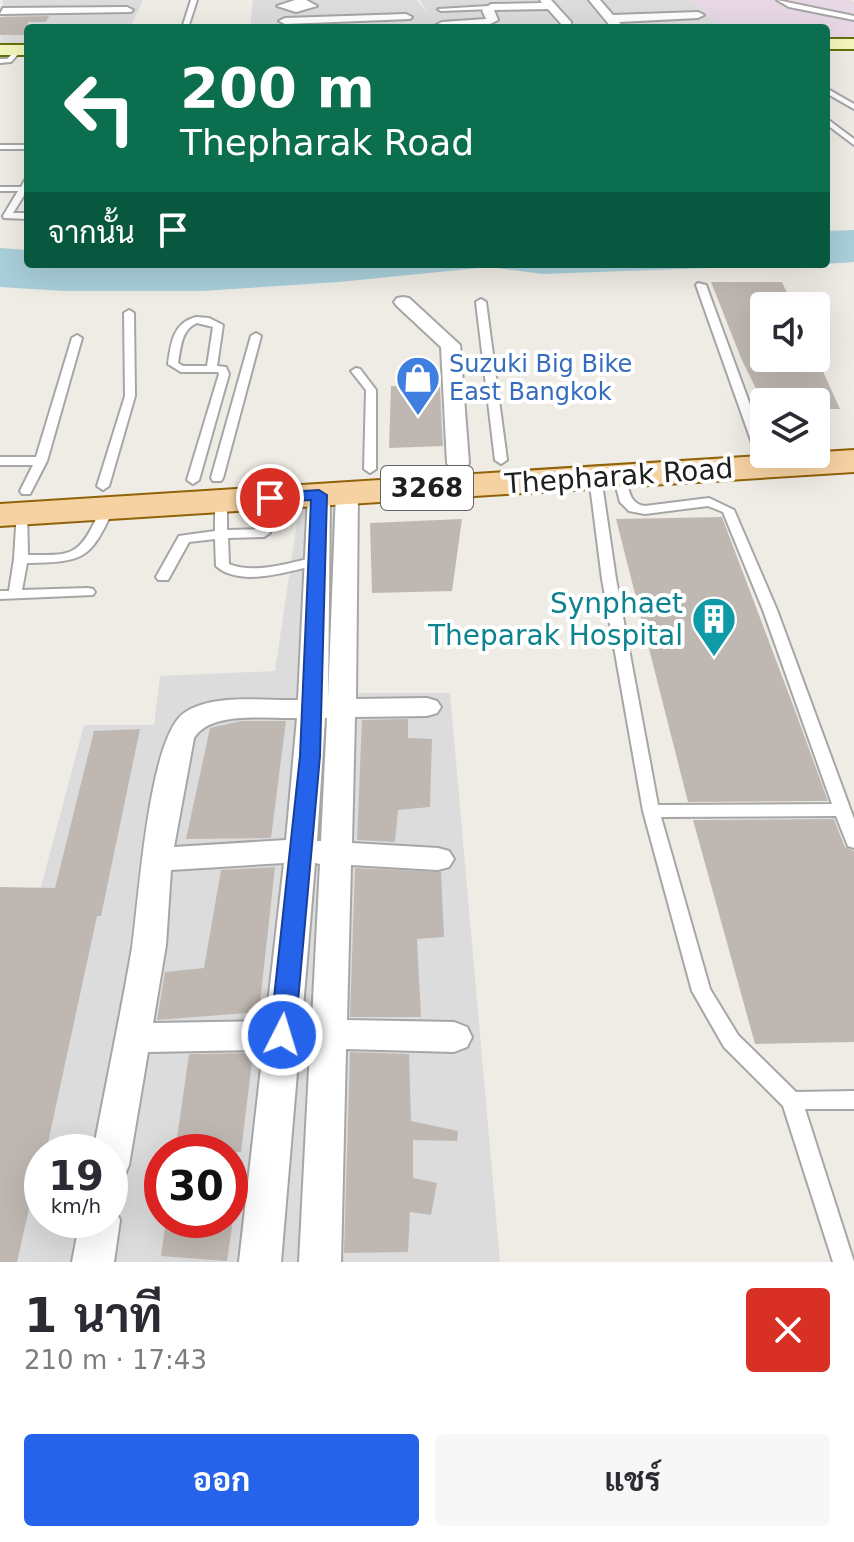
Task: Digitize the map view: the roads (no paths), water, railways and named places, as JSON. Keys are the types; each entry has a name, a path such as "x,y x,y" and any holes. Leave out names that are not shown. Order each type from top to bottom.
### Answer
{"main road":[{"path":"830,44 854,44"},
{"name":"Thepharak Road","path":"213,498 345,485 458,463 750,444"},
{"name":"Thepharak Road","path":"830,447 852,458"},
{"name":"Thepharak Road","path":"18,494 213,498 345,485 607,476 852,458"}],"street":[{"path":"596,1 611,2"},
{"path":"596,1 614,24 698,15"},
{"path":"325,6 310,3 283,6 286,19 406,17"},
{"path":"539,3 550,24"},
{"path":"457,24 492,20 489,8 539,3 566,24"},
{"path":"3,11 127,10"},
{"path":"403,302 450,345 458,463"},
{"path":"329,642 317,561 345,485"},
{"path":"320,1262 334,851 326,708 329,642 345,485"},
{"path":"115,1134 149,945 156,859 180,738 187,724 197,716 216,711 427,707"},
{"path":"260,1262 310,756 326,708"},
{"path":"156,859 299,851 438,859"},
{"path":"132,1038 328,1034 454,1037"},
{"path":"93,1262 97,1238"}],"lane":[{"path":"186,24 194,0"},
{"path":"780,0 791,6 854,18"},
{"path":"441,9 489,8"},
{"path":"0,73 11,55"},
{"path":"830,92 854,107"},
{"path":"830,123 854,143"},
{"path":"0,147 24,147"},
{"path":"0,189 24,186"},
{"path":"24,189 7,216 24,216"},
{"path":"701,285 750,414"},
{"path":"481,302 501,460"},
{"path":"21,559 59,558 83,553 90,547 106,497 130,396 129,313"},
{"path":"212,367 218,325 196,322 183,325 178,331 173,364 181,369 212,367 222,369 224,374 213,498 223,566 231,572 317,561"},
{"path":"163,577 184,539 213,498 256,336"},
{"path":"77,338 18,494 21,559 8,595 88,592"},
{"path":"345,485 371,390 356,371"},
{"path":"0,461 18,494"},
{"path":"607,476 633,508 645,510 709,502 728,510 770,610 854,842"},
{"path":"607,476 609,579 651,811 701,991 731,1041 792,1101 844,1262"},
{"path":"213,498 264,533"},
{"path":"651,811 841,810"},
{"path":"792,1101 854,1100"}],"water":[{"path":"854,230 854,262 830,264 830,231"},
{"path":"0,248 24,250 24,268 479,268 202,291 64,291 0,287"},
{"path":"497,268 710,268 543,274"}],"place":[{"name":"Suzuki Big Bike East Bangkok","path":"418,417"},
{"name":"Synphaet Theparak Hospital","path":"714,658"}]}
